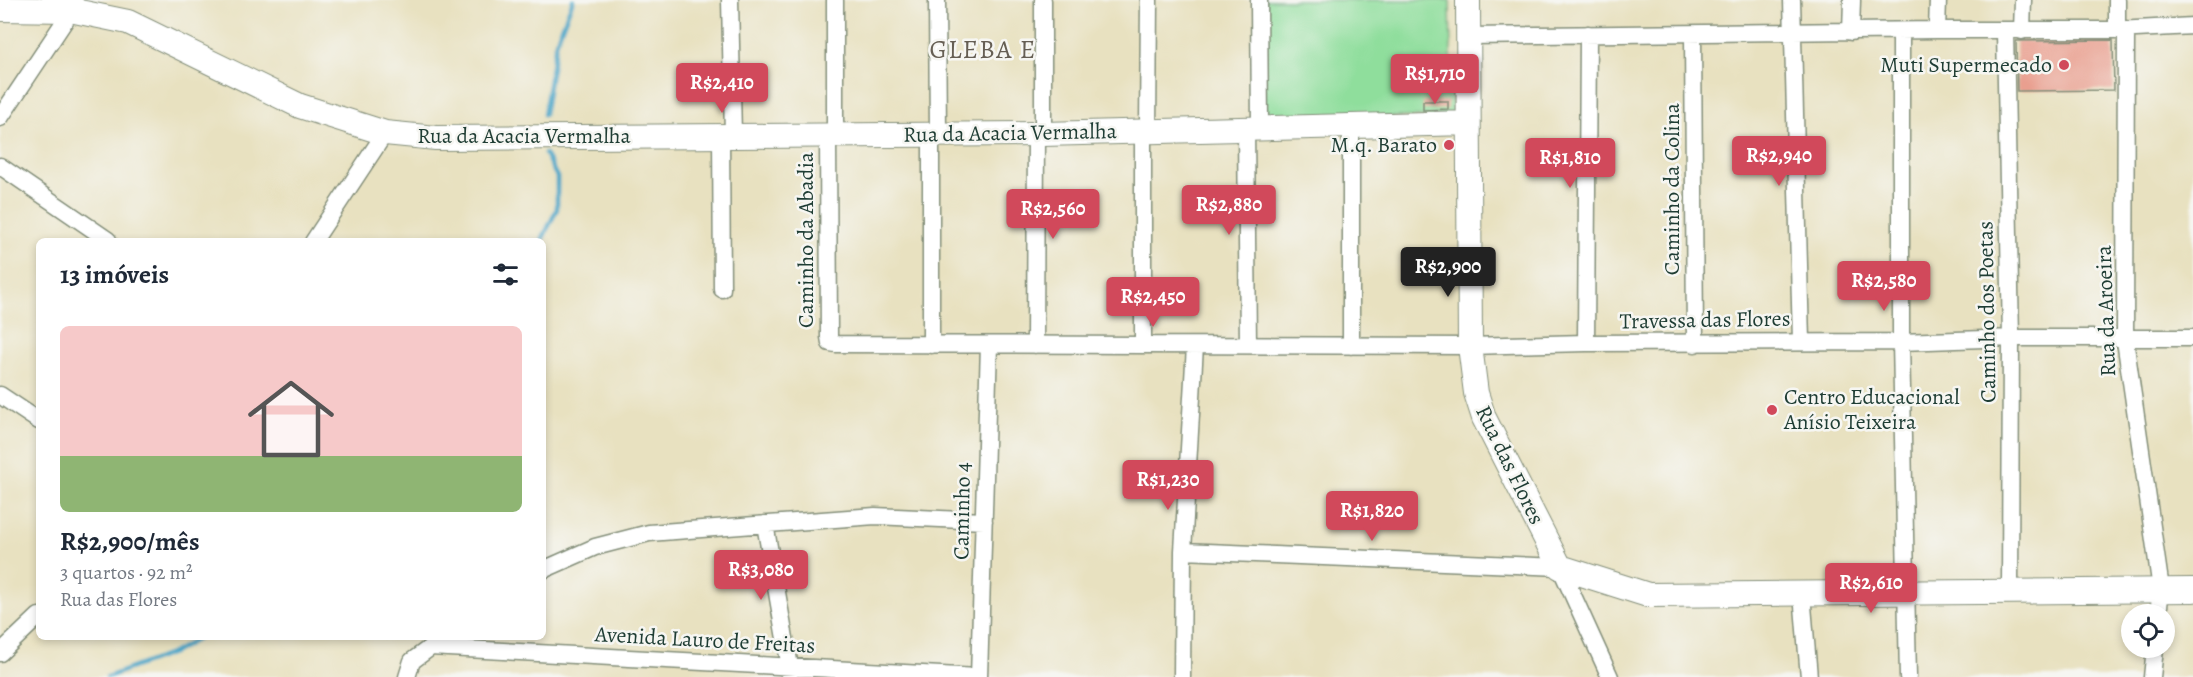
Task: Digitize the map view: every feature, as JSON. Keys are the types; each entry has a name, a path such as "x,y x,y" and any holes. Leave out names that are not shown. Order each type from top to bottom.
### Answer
{"street":[{"path":"722,289 730,0"},
{"name":"Caminho da Abadia","path":"830,343 831,136 835,0"},
{"path":"931,345 937,0"},
{"path":"1035,345 1043,0"},
{"path":"1143,345 1149,0"},
{"path":"1248,345 1253,127 1259,0"},
{"name":"Rua das Flores","path":"1468,0 1470,346 1476,393 1484,418 1560,567"},
{"path":"1792,0 1801,341"},
{"path":"1851,32 1852,0"},
{"path":"1937,30 1938,0"},
{"name":"Caminho dos Poetas","path":"2010,592 2014,31 2023,0"},
{"name":"Rua da Aroeira","path":"2117,0 2122,30 2125,340 2161,589 2159,604"},
{"path":"0,118 75,5"},
{"name":"Rua da Acacia Vermalha","path":"0,9 75,5 128,22 280,98 385,133 436,138 1039,134 1468,123"},
{"path":"1468,36 2122,30 2193,26"},
{"path":"1901,32 1901,342 1908,677"},
{"path":"1586,343 1588,34"},
{"name":"Caminho da Colina","path":"1693,34 1695,344"},
{"path":"1351,126 1351,346"},
{"path":"316,238 385,133"},
{"path":"0,165 105,238"},
{"name":"Travessa das Flores","path":"830,343 1470,346 1801,341 1901,342 2011,338 2125,340 2193,338"},
{"name":"Caminho 4","path":"978,677 989,345"},
{"path":"1182,677 1183,551 1194,346"},
{"path":"0,395 36,419"},
{"path":"546,568 595,547 649,533 875,516 984,521"},
{"path":"765,524 790,672"},
{"path":"1183,551 1560,567 1648,595 2193,590"},
{"path":"1560,567 1610,677"},
{"path":"1802,594 1809,677"},
{"path":"0,653 36,619"},
{"path":"407,677 412,661 441,640"},
{"name":"Avenida Lauro de Freitas","path":"430,648 790,672 978,677"},
{"path":"2152,677 2154,658"}],"green space":[{"path":"1263,0 1450,0 1452,117 1264,117"}],"building":[{"name":"Muti Supermecado","path":"2113,40 2114,90 2017,91 2016,41"},
{"path":"1423,101 1448,101 1448,109 1423,110"}],"waterway":[{"path":"544,115 556,43 573,0"},
{"path":"543,238 557,209 557,177 545,154"},
{"path":"107,677 173,653 196,640"}],"place":[{"name":"Muti Supermecado","path":"2064,65"},
{"name":"M.q. Barato","path":"1449,145"},
{"name":"Centro Educacional Anísio Teixeira","path":"1772,410"}],"district":[{"name":"GLEBA E","path":"983,49"}]}
